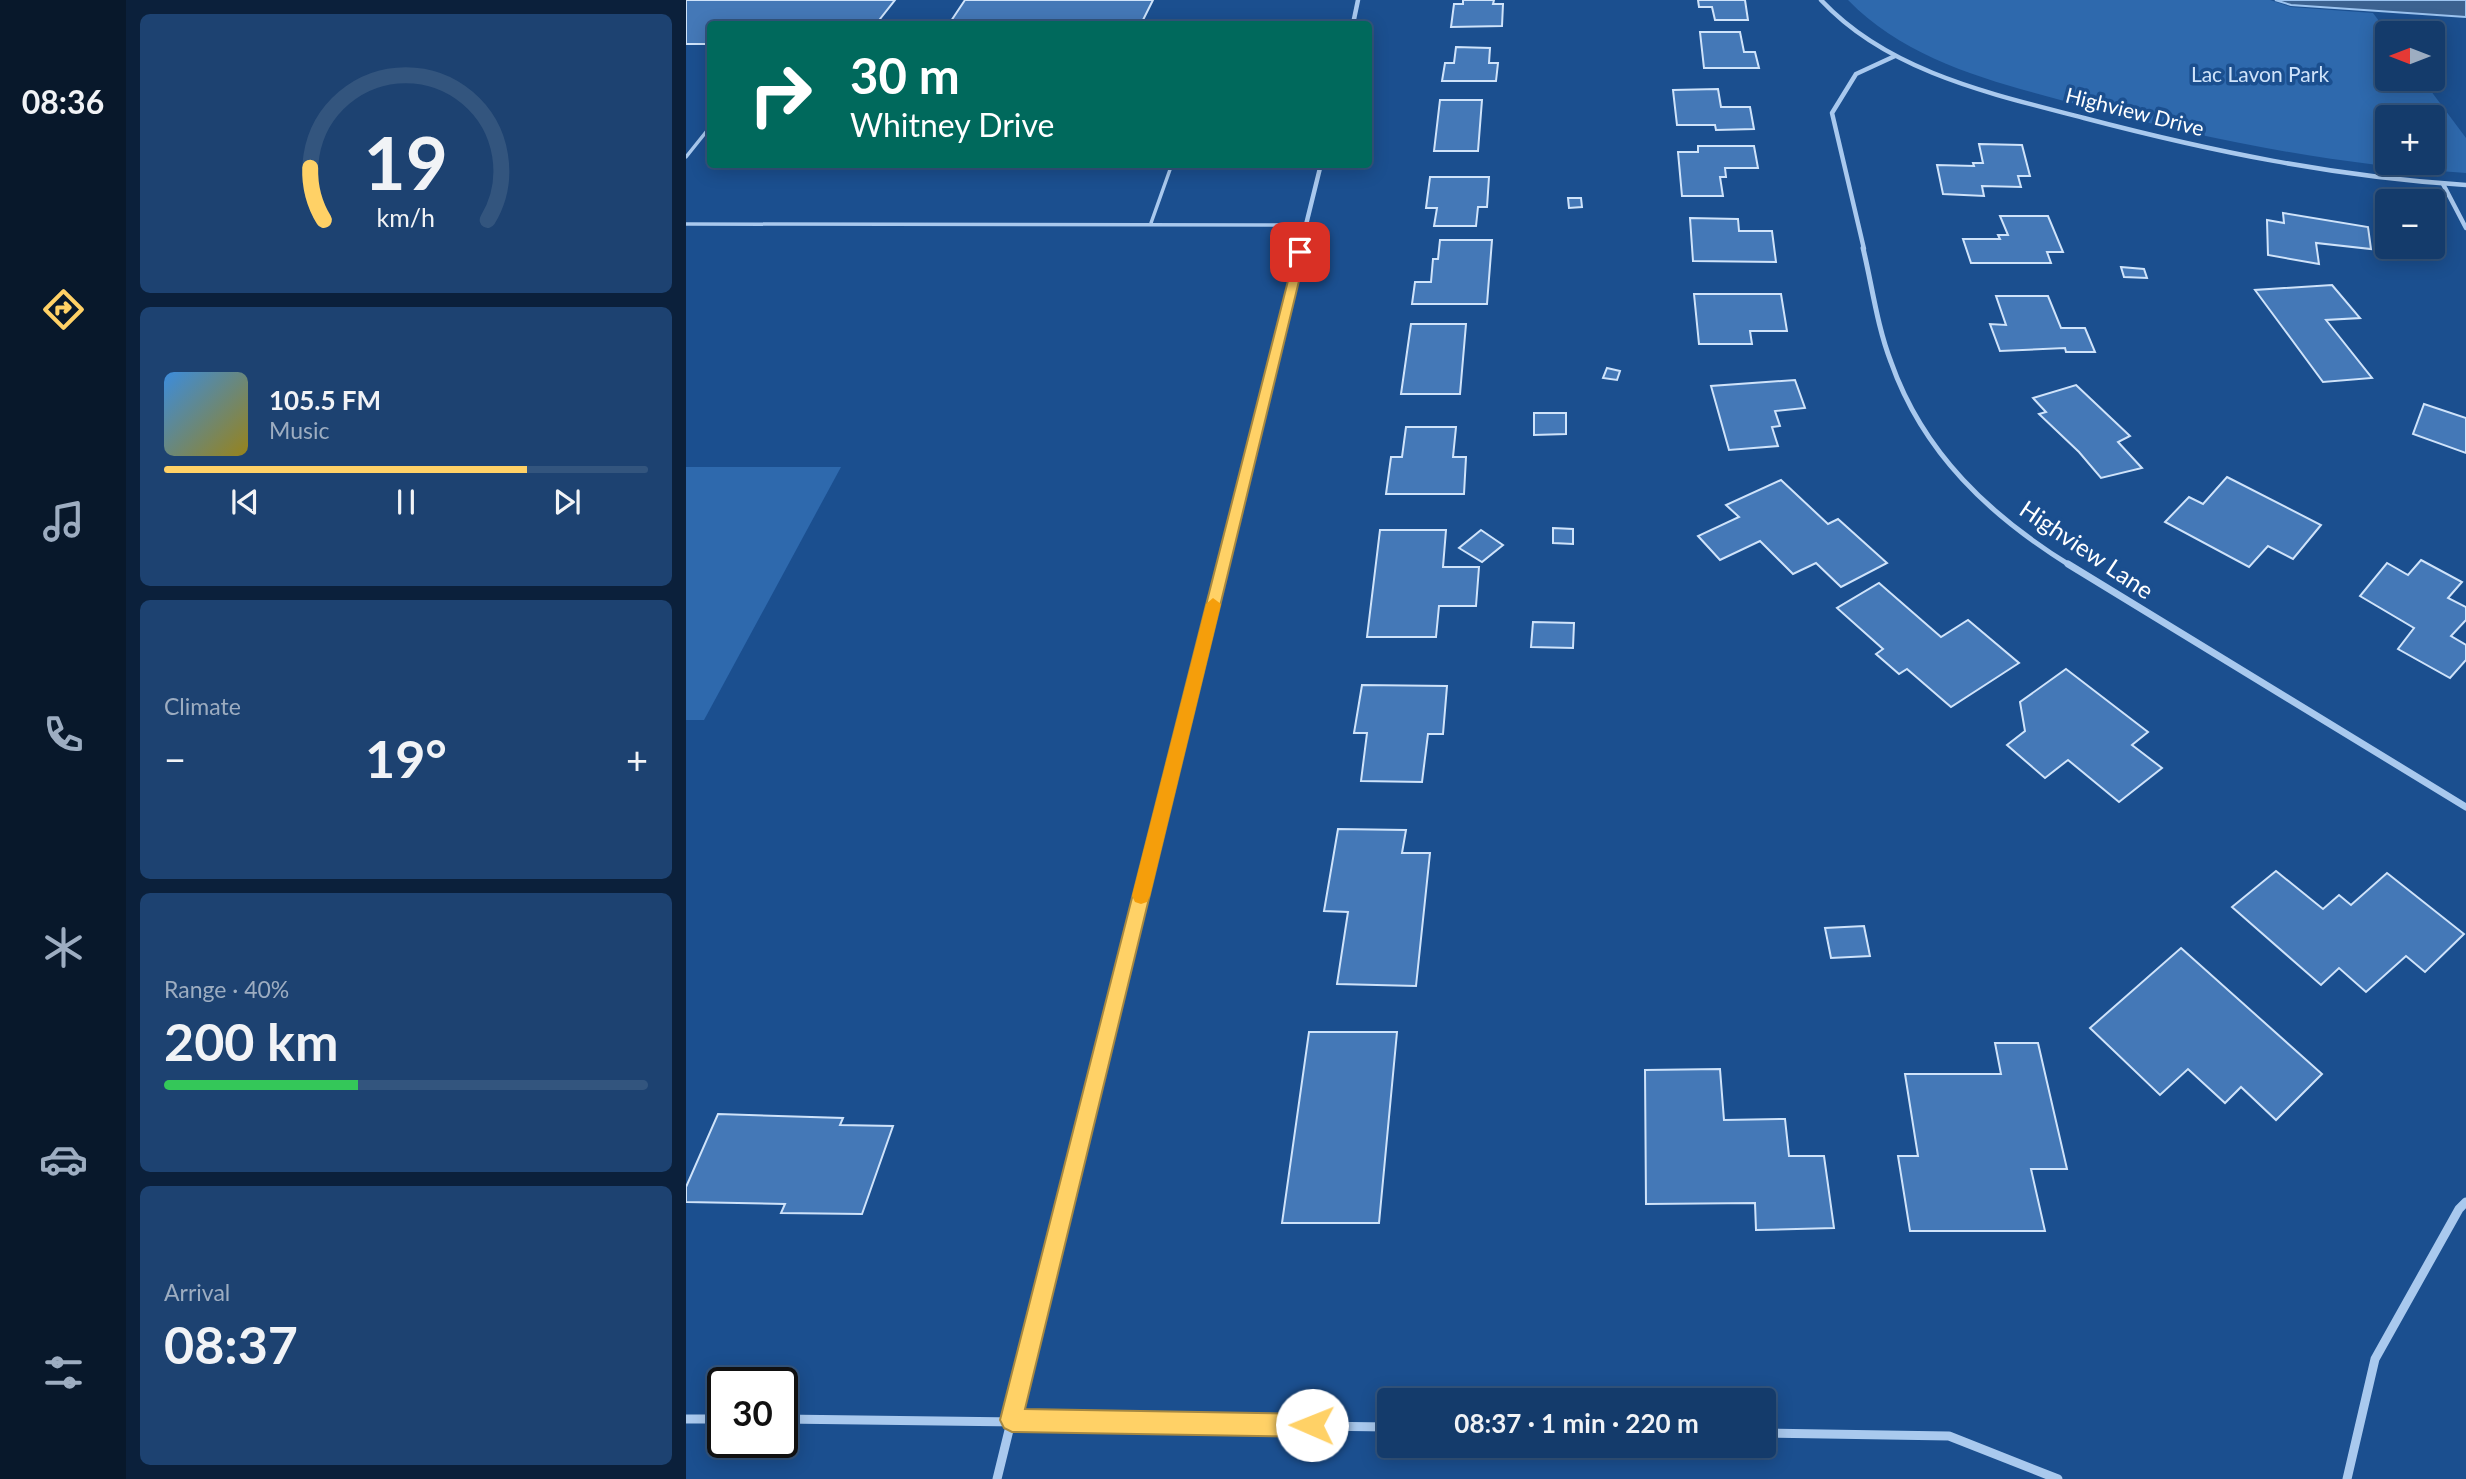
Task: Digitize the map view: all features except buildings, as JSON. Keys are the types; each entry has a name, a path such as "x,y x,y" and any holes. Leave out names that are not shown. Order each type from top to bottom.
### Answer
{"street":[{"path":"1354,21 1358,0"},
{"name":"Highview Drive","path":"1821,0 1833,17 1895,56 1983,92 2167,141 2303,168 2466,185"},
{"name":"Highview Lane","path":"1895,56 1856,74 1832,113 1890,361 1917,424 1970,490 2044,549 2466,807"},
{"path":"997,1479 1320,168"},
{"path":"2443,184 2466,228"},
{"path":"2347,1479 2375,1359 2459,1209 2466,1202"},
{"path":"686,1419 707,1419"},
{"path":"798,1419 1377,1427"},
{"path":"1776,1433 1949,1436 2058,1479"}],"lane":[{"path":"686,157 707,131"},
{"path":"1151,223 1171,168"},
{"path":"686,224 1307,225"}],"green space":[{"name":"Lac Lavon Park","path":"1848,0 2270,0 2291,7 2373,13 2379,21 2375,21 2375,91 2431,91 2441,105 2375,105 2375,165 2369,164 2177,130 2020,89 1958,68 1899,40 1872,22"},
{"name":"Lac Lavon Park","path":"2445,110 2466,138 2466,173 2445,171"},
{"path":"686,467 841,467 704,720 686,720"}],"shaded area":[{"path":"2275,0 2466,0 2466,17 2291,5"}],"slow traffic":[{"path":"1141,896 1213,604"}],"route":[{"path":"1300,252 1012,1420 1312,1425"}]}
